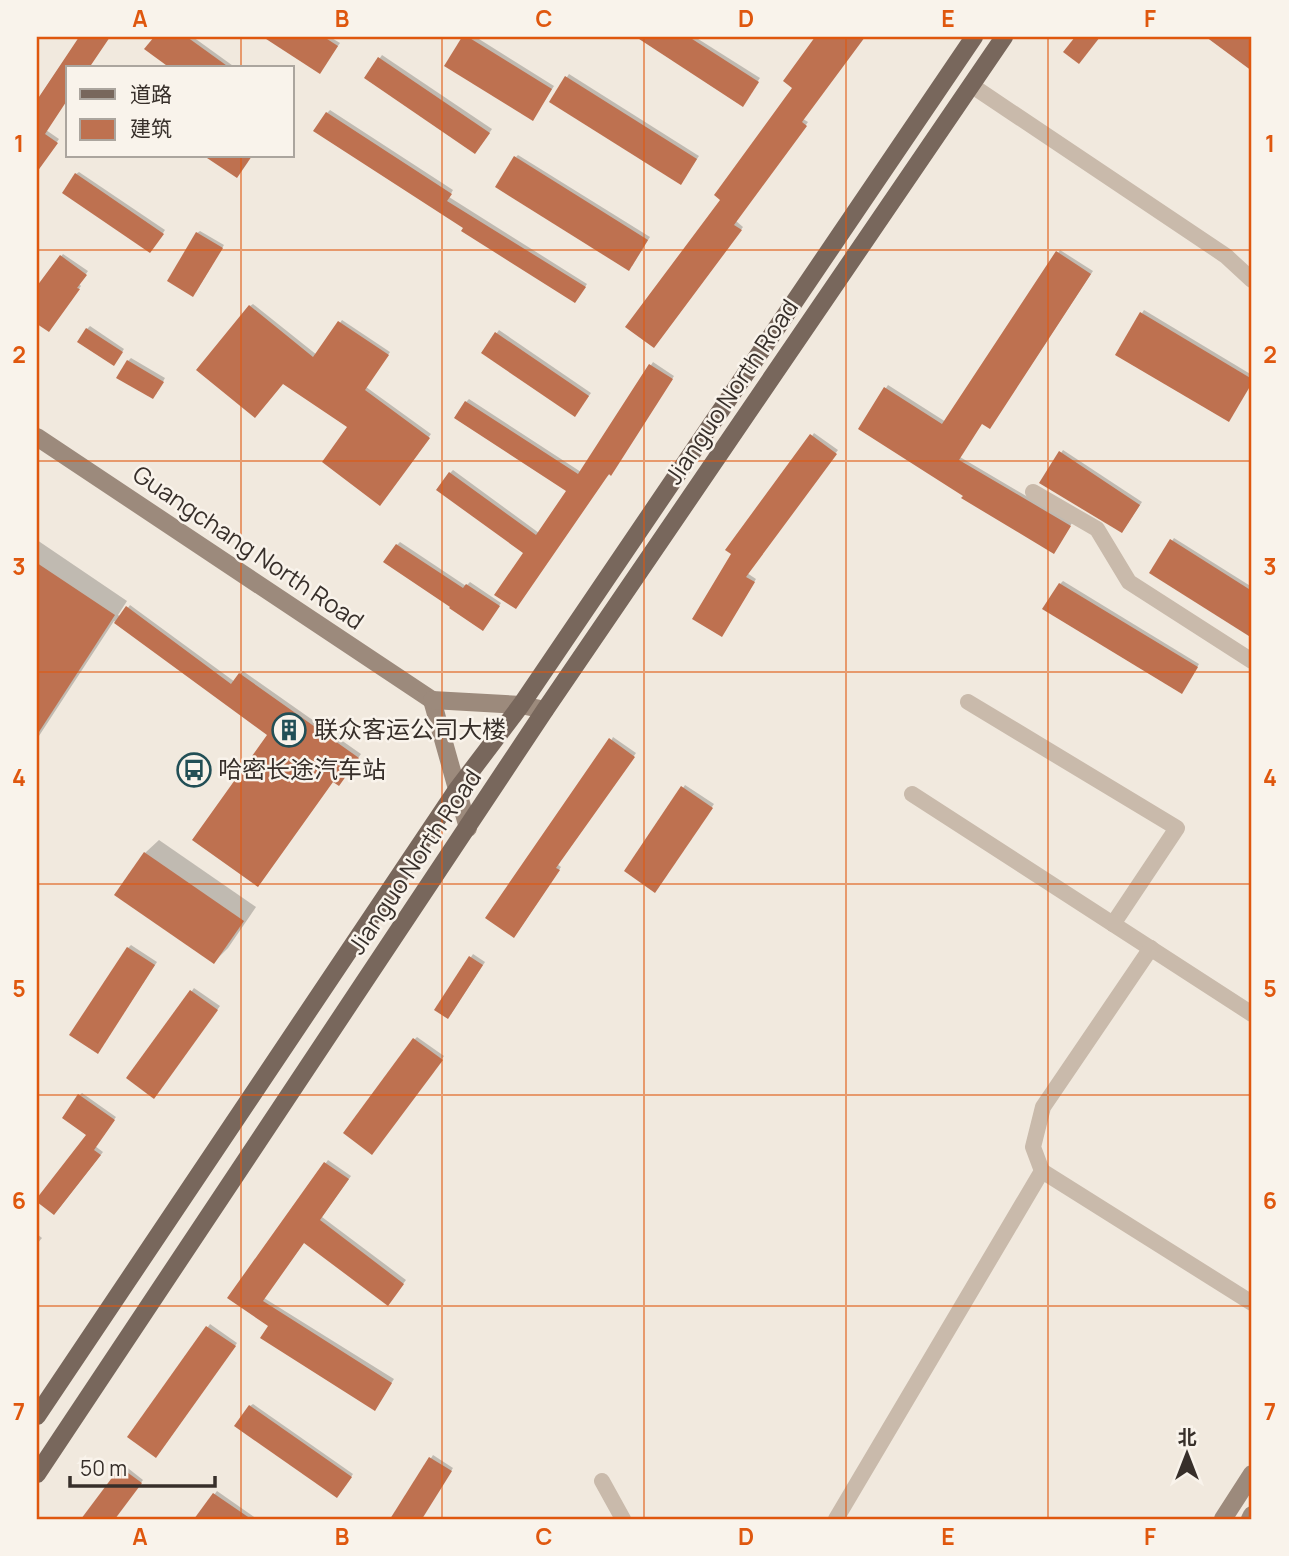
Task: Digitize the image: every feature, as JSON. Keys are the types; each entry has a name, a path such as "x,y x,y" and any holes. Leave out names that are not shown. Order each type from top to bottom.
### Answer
{"main road":[{"name":"Jianguo North Road","path":"37,1416 456,791 521,705 974,37"},
{"name":"Jianguo North Road","path":"37,1474 545,710 1004,37"},
{"name":"Guangchang North Road","path":"37,437 432,699"},
{"path":"468,828 432,699 521,705 545,710"},
{"path":"1223,1519 1252,1474"}],"street":[{"path":"971,85 1226,256 1252,280"},
{"path":"1033,492 1097,529 1129,582 1252,661"},
{"path":"968,702 1177,828 1113,924"},
{"path":"912,793 1252,1014"},
{"path":"1151,948 1043,1107 1033,1147 1042,1171 1252,1303"},
{"path":"836,1519 1042,1171"},
{"path":"602,1481 623,1519"}],"building":[{"path":"79,37 110,37 90,66 66,66 66,102 45,134 58,143 37,172 37,100"},
{"path":"154,37 187,37 227,66 167,66 144,49"},
{"path":"263,37 324,37 338,46 320,74"},
{"path":"462,37 468,37 552,89 533,121 444,66"},
{"path":"636,37 689,37 759,82 743,107"},
{"path":"815,37 865,37 802,122 807,126 734,225 742,230 654,348 625,327 720,200 714,195 792,88 783,81"},
{"path":"1075,37 1100,37 1079,64 1063,52"},
{"path":"1206,37 1252,37 1252,71"},
{"path":"378,57 490,133 475,154 364,78"},
{"path":"565,76 697,159 681,185 549,102"},
{"path":"326,112 452,194 447,201 586,287 575,303 461,231 463,228 313,131"},
{"path":"514,156 648,240 629,271 495,187"},
{"path":"207,158 251,158 237,178"},
{"path":"75,173 164,234 150,253 62,193"},
{"path":"196,232 223,248 193,297 167,281"},
{"path":"1056,251 1091,274 990,429 982,424 959,460 1071,526 1054,554 961,498 963,496 858,429 884,387 942,424"},
{"path":"60,255 87,275 49,332 37,324 37,286"},
{"path":"249,305 313,357 338,321 389,355 365,390 430,438 380,506 322,462 347,427 283,384 255,418 196,370"},
{"path":"1140,312 1252,379 1229,422 1115,355"},
{"path":"86,328 123,352 114,366 77,342"},
{"path":"495,332 589,396 575,417 481,353"},
{"path":"127,360 164,382 153,399 116,378"},
{"path":"649,364 673,379 611,476 609,474 516,609 494,595 523,553 436,490 449,472 536,535 566,491 454,418 465,401 578,474"},
{"path":"810,434 837,454 746,577 755,582 722,637 692,619 731,554 725,550"},
{"path":"1059,451 1140,505 1122,533 1039,483"},
{"path":"1170,539 1252,591 1252,638 1149,573"},
{"path":"396,544 463,588 466,584 500,606 483,631 383,562"},
{"path":"37,563 115,615 37,735"},
{"path":"1059,583 1198,667 1182,694 1042,609"},
{"path":"126,606 231,684 239,673 359,758 339,786 333,782 258,887 192,840 267,735 114,623"},
{"path":"609,738 635,757 556,868 560,870 514,938 485,918"},
{"path":"681,786 713,808 655,893 624,871"},
{"path":"144,852 244,921 214,964 114,895"},
{"path":"127,947 155,965 98,1054 69,1035"},
{"path":"469,956 483,965 448,1019 434,1010"},
{"path":"190,990 218,1010 154,1099 126,1078"},
{"path":"413,1038 443,1060 372,1155 343,1133"},
{"path":"78,1094 115,1120 94,1150 101,1155 54,1215 37,1202 37,1198 86,1135 62,1118"},
{"path":"324,1162 349,1179 320,1220 404,1284 388,1306 304,1243 263,1301 392,1383 375,1411 260,1338 268,1326 227,1298"},
{"path":"206,1326 236,1346 156,1458 127,1437"},
{"path":"249,1405 352,1477 337,1498 234,1426"},
{"path":"429,1457 452,1471 422,1519 390,1519"},
{"path":"120,1467 142,1483 115,1519 81,1519"},
{"path":"213,1493 251,1519 194,1519"}],"place":[{"name":"联众客运公司大楼","path":"289,730"},
{"name":"哈密长途汽车站","path":"194,770"}]}
